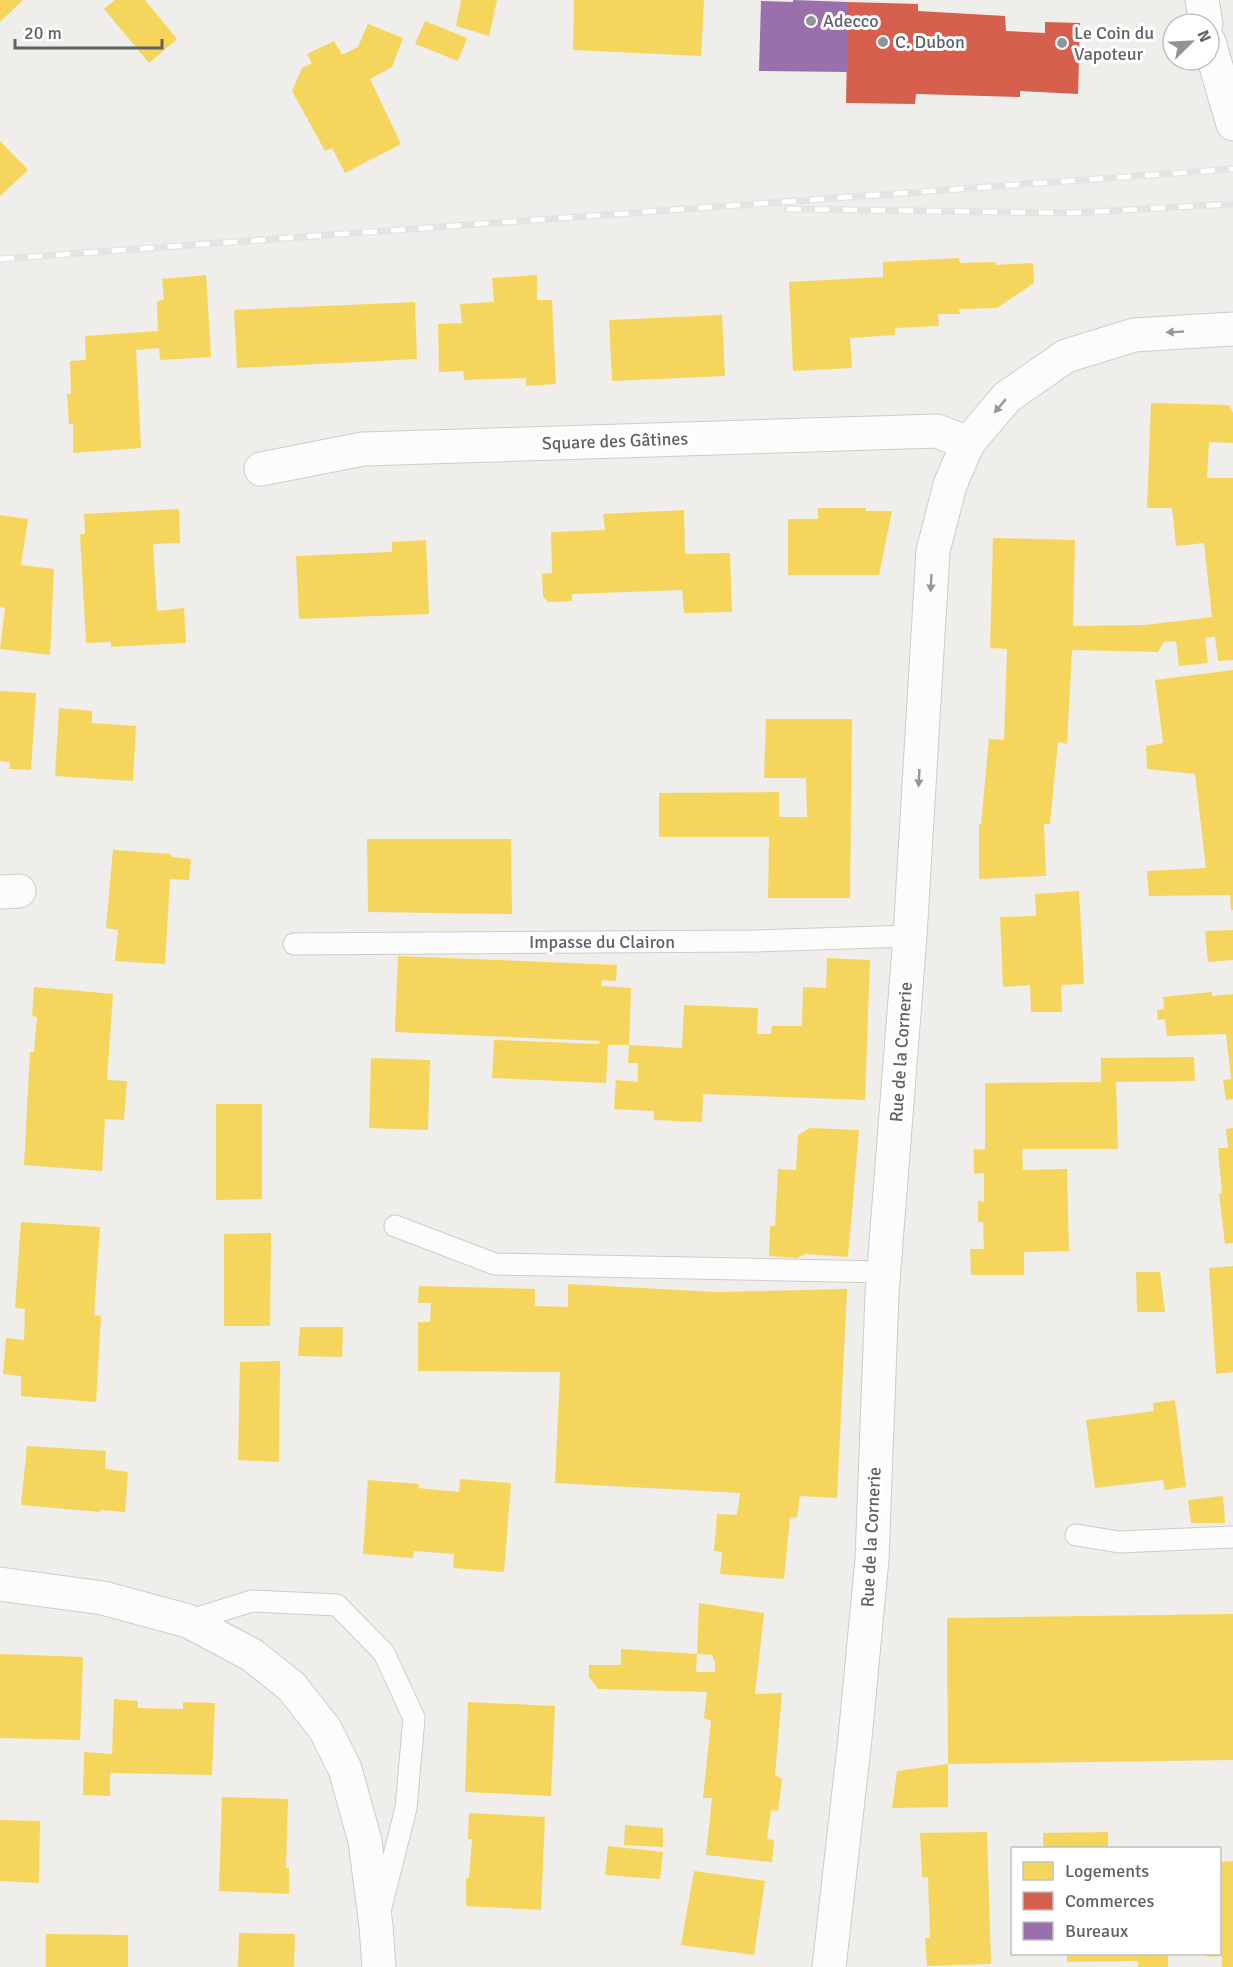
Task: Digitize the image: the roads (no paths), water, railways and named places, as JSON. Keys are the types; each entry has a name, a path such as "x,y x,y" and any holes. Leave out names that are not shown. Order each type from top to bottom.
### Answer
{"street":[{"path":"1218,72 1233,124"},
{"name":"Rue de la Cornerie","path":"829,1967 855,1738 872,1559 884,1272 910,936 933,551 950,485 968,443 1007,397 1066,356 1134,335 1233,329"},
{"name":"Square des Gâtines","path":"261,469 375,448 937,431 968,443"},
{"path":"0,1584 103,1598 188,1621 252,1654 292,1687 325,1729 345,1769 365,1841 379,1967"}],"lane":[{"name":"Impasse du Clairon","path":"294,944 758,941 910,936"},
{"path":"395,1226 495,1264 884,1272"},
{"path":"1076,1535 1119,1542 1233,1537"},
{"path":"188,1621 252,1600 337,1605 384,1653 414,1718 406,1808 376,1926"}],"railway":[{"path":"0,259 1233,169"},
{"path":"787,209 1072,213 1233,204"}],"place":[{"name":"Adecco","path":"811,21"},
{"name":"C. Dubon","path":"883,42"},
{"name":"Le Coin du Vapoteur","path":"1062,43"}]}
